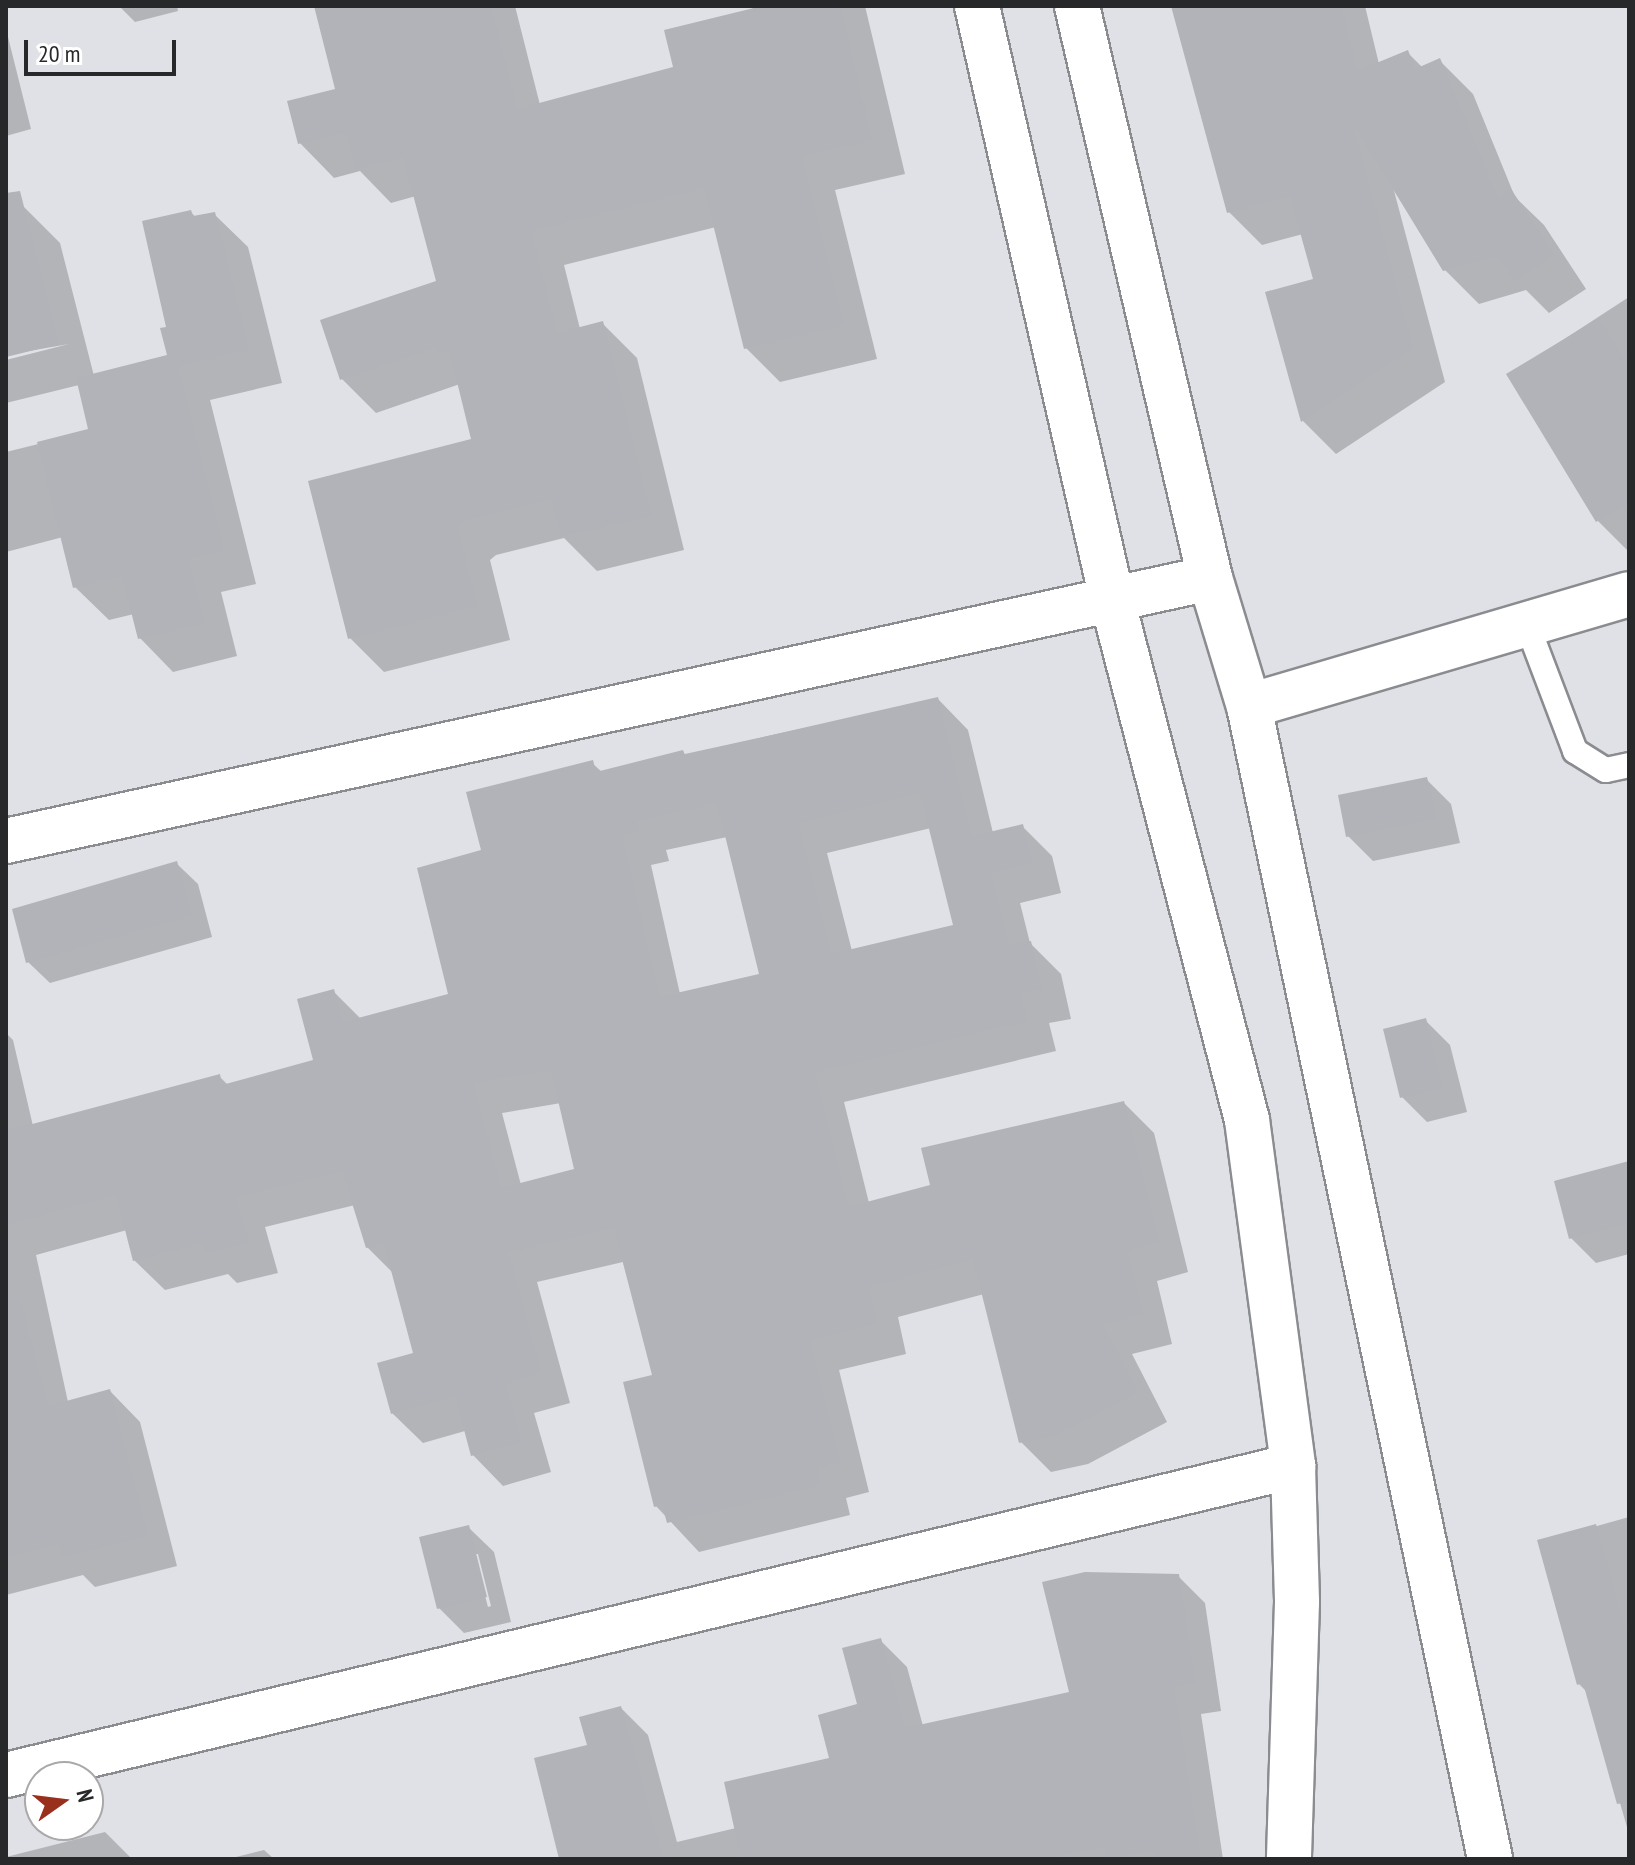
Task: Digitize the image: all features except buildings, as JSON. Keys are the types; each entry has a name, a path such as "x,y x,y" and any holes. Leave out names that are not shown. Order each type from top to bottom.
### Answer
{"main road":[{"path":"977,6 1113,603 1247,1120 1293,1466 1297,1602 1289,1859"},
{"path":"1077,6 1210,578 1249,706 1490,1859"},
{"path":"6,841 1113,603 1210,578"},
{"path":"1249,706 1528,627 1629,594"},
{"path":"6,1775 1293,1466"}],"lane":[{"path":"1528,627 1575,751 1606,770 1629,765"}]}
